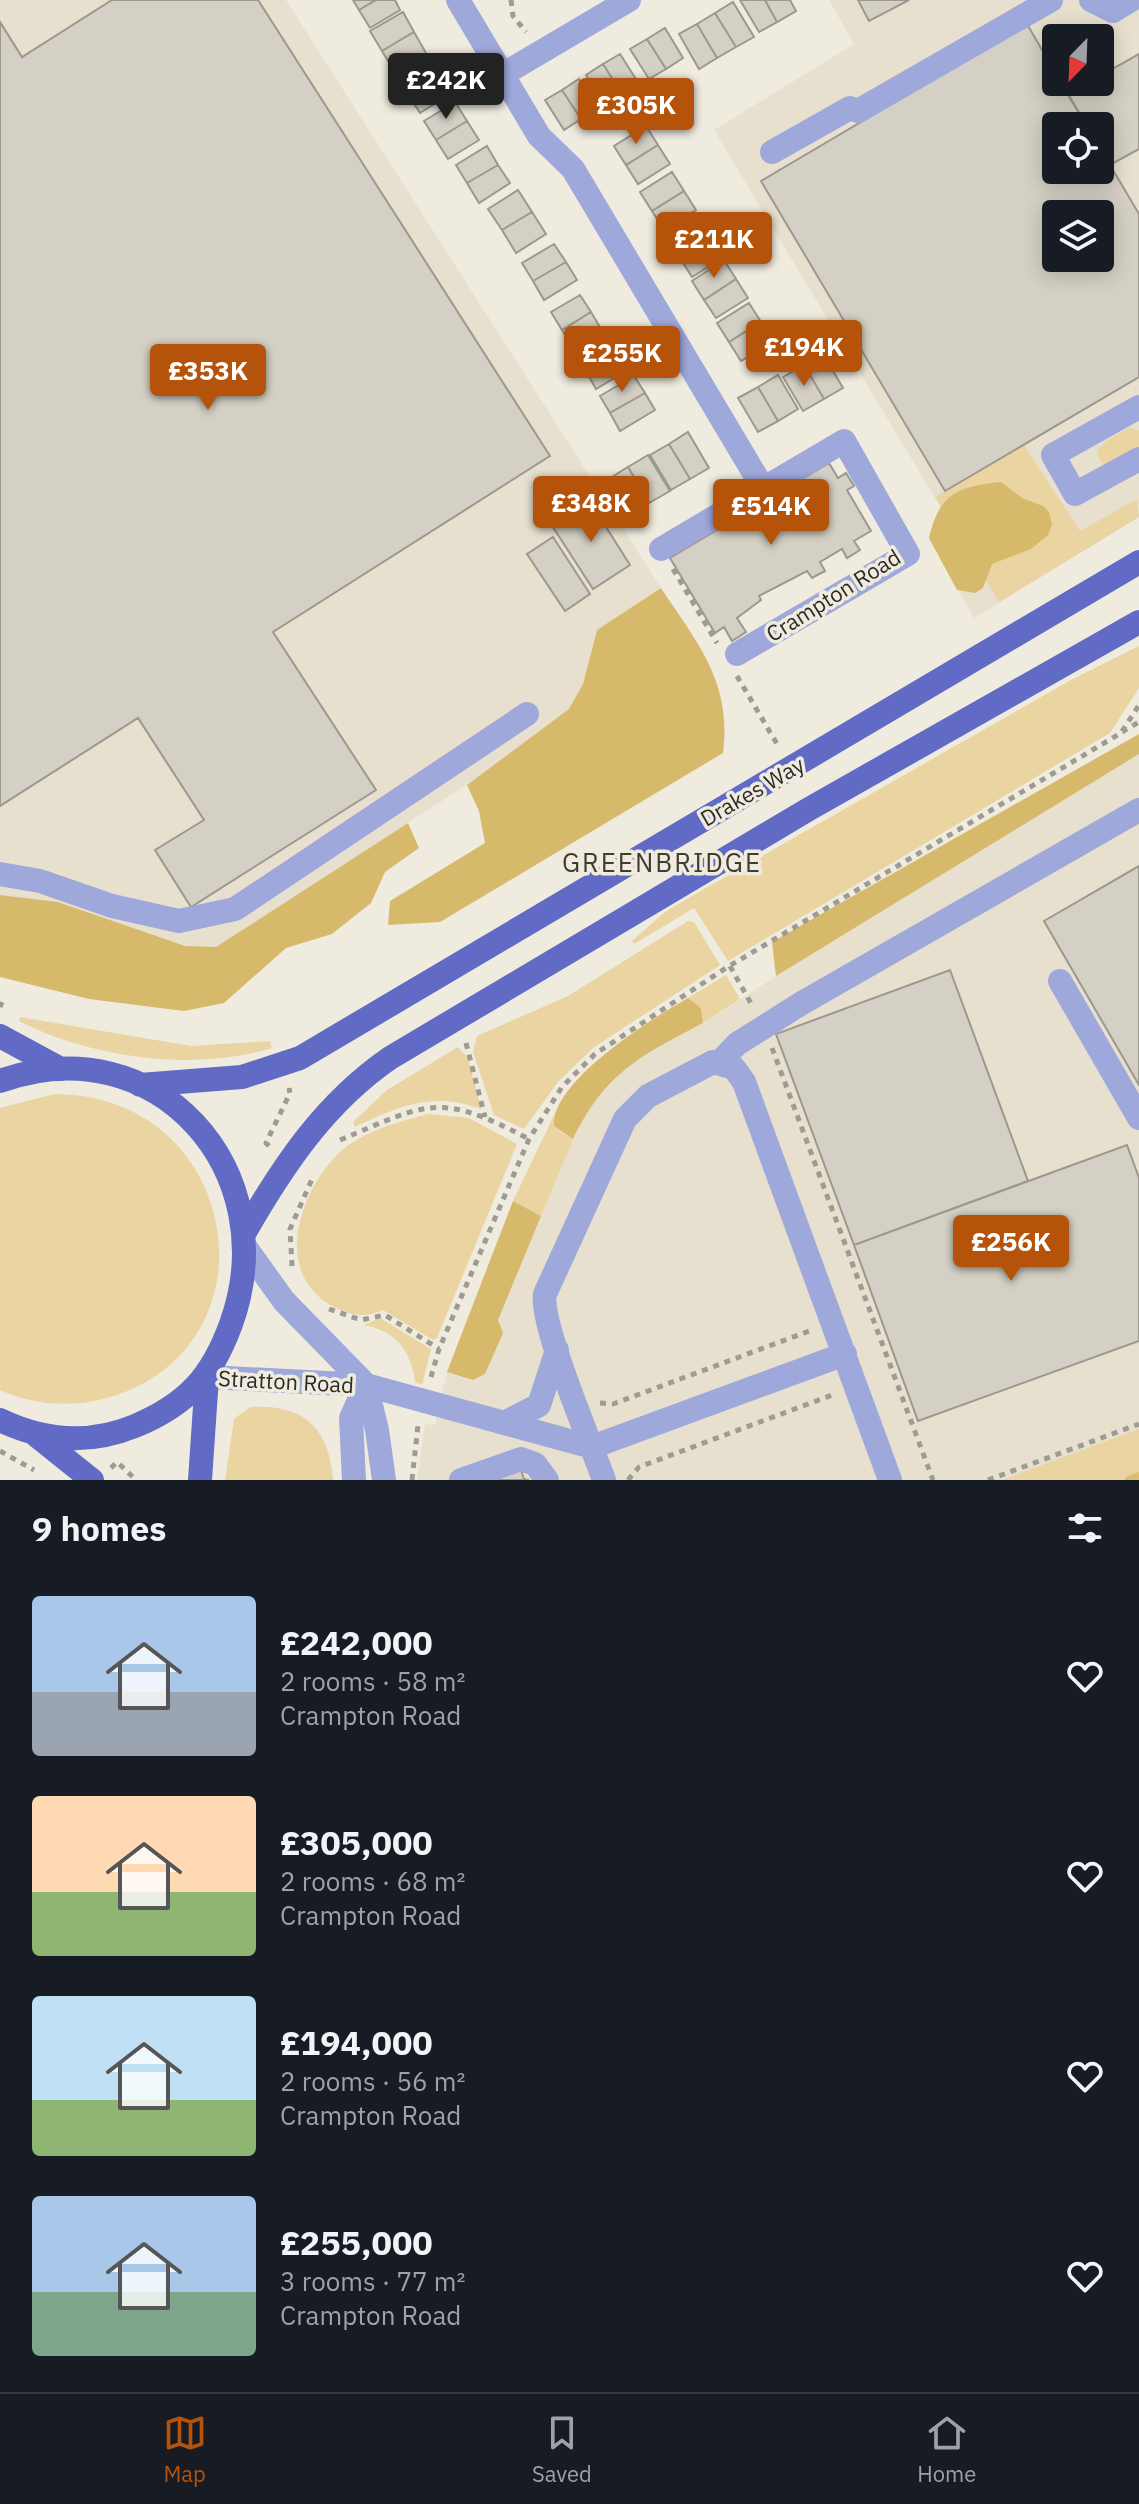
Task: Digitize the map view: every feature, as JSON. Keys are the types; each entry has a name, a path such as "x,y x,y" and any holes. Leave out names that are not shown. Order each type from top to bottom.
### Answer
{"main road":[{"name":"Drakes Way","path":"140,1085 218,1081 281,1067 338,1037 1139,562"},
{"name":"Drakes Way","path":"246,1240 288,1161 337,1100 390,1058 796,817 1139,622"},
{"path":"0,1036 61,1069"},
{"path":"0,1081 30,1072 61,1069 109,1074 140,1085 182,1112 213,1146 235,1187 246,1240 239,1300 207,1377 200,1480"},
{"path":"36,1436 90,1437 128,1429 166,1410 207,1377"},
{"path":"0,1420 36,1436 92,1480"}],"street":[{"path":"458,0 539,136 573,169 763,488"},
{"path":"502,75 629,0"},
{"path":"772,152 850,108 858,111 1051,0"},
{"path":"1091,0 1113,11 1131,0"},
{"path":"1136,467 1075,494 1053,455 1139,407"},
{"name":"Crampton Road","path":"661,549 844,441 908,554 737,654"},
{"path":"0,874 40,881 112,906 179,921 235,909 527,714"},
{"path":"719,1063 729,1050 764,1027 1139,810"},
{"path":"1060,981 1139,1118"},
{"path":"604,1480 557,1350 546,1313 545,1294 620,1127 636,1105 704,1064 719,1063 734,1068 744,1082 890,1480"},
{"name":"Stratton Road","path":"246,1240 304,1323 366,1385 377,1430 384,1480"},
{"path":"506,1422 539,1405 557,1350"},
{"path":"366,1385 592,1447 845,1354"},
{"name":"Stratton Road","path":"207,1377 366,1385"},
{"name":"Stratton Road","path":"354,1480 351,1418 366,1385"},
{"path":"461,1480 521,1459 535,1464 547,1480"}],"path":[{"path":"511,0 513,16 541,52"},
{"path":"1121,733 1139,705"},
{"path":"412,1480 425,1400 439,1349 529,1139 562,1087 595,1054 730,966 1139,722"},
{"path":"730,966 764,1027 933,1480"},
{"path":"464,1038 485,1117"},
{"path":"281,1067 290,1093 266,1143 313,1176"},
{"path":"332,1147 389,1118 430,1106 448,1105 485,1117 529,1139"},
{"path":"295,1274 289,1246 290,1229 319,1167"},
{"path":"304,1323 321,1304 353,1319 385,1315 439,1349"},
{"path":"575,1403 594,1396 597,1403 613,1404 869,1309"},
{"path":"628,1480 639,1467 839,1392 836,1387 892,1368"},
{"path":"988,1480 1139,1424"},
{"path":"0,1451 44,1476"}],"shaded area":[{"path":"0,0 286,0 661,588 597,630 583,684 569,709 485,773 216,947 185,947 58,902 0,895"},
{"path":"829,0 1139,0 1139,517 974,618 929,538 940,506 714,130 854,44"},
{"path":"1129,428 1139,430 1139,449 1105,464 1100,461 1097,451 1106,441"},
{"path":"1024,445 1080,531 1137,499 1139,517 999,602 935,497"},
{"path":"1001,482 1022,498 1043,506 1049,512 1052,525 1048,535 1031,549 992,564 983,588 975,593 957,590 929,538 933,523 938,511 953,495 973,486"},
{"path":"661,588 699,646 717,684 724,728 723,753 440,922 388,925 390,901 485,843 479,811 467,785 569,709 583,684 597,630"},
{"path":"1139,646 1139,688 1110,733 728,961 694,908 634,944 632,941 665,912 692,896 1071,680"},
{"path":"1139,734 1139,754 776,976 772,942"},
{"path":"1139,754 1139,1480 417,1480 425,1424 435,1425 447,1372 513,1201 541,1216 560,1132 556,1111 595,1063 654,1018 688,998 701,1008 704,1023 810,954"},
{"path":"408,823 419,848 385,872 371,903 332,934 286,948 224,1003 184,1011 89,999 0,977 0,895 58,902 185,946 216,947"},
{"path":"688,921 694,922 720,965 593,1048 558,1082 524,1129 494,1115 473,1052 477,1036 568,996"},
{"path":"726,975 740,999 703,1023 701,1008 688,998"},
{"path":"688,998 701,1008 703,1023 627,1068 598,1097 573,1139 554,1126 557,1108 586,1071 629,1035"},
{"path":"20,1017 191,1046 270,1041 272,1048 210,1059 143,1057 110,1052 47,1034 19,1021"},
{"path":"458,1047 468,1058 481,1109 447,1101 416,1103 355,1127 353,1122 387,1090"},
{"path":"54,1094 118,1105 167,1135 200,1177 217,1228 217,1280 199,1330 163,1371 107,1398 66,1404 39,1402 0,1390 0,1108"},
{"path":"556,1111 554,1120 560,1132 573,1139 541,1216 513,1201"},
{"path":"429,1114 469,1118 517,1144 437,1338 433,1340 383,1310 360,1315 336,1308 316,1294 304,1276 298,1256 298,1234 303,1212 324,1170 339,1153 369,1133"},
{"path":"513,1201 541,1216 498,1320 503,1333 485,1374 473,1380 447,1372"},
{"path":"380,1318 431,1349 422,1385 415,1382 410,1360 400,1344 385,1332 364,1325"},
{"path":"250,1407 285,1410 310,1422 326,1446 333,1480 225,1480 234,1419"},
{"path":"1139,1429 1139,1480 1002,1480"}],"building":[{"path":"112,0 258,0 550,456 273,632 376,790 191,907 155,850 204,820 138,718 0,806 0,22 22,57"},
{"path":"353,0 376,0 359,10"},
{"path":"376,0 395,0 400,10 370,28 359,10"},
{"path":"740,0 765,0 777,22 759,32"},
{"path":"765,0 790,0 796,11 777,22"},
{"path":"858,0 909,0 869,21"},
{"path":"733,2 754,37 736,47 715,13"},
{"path":"403,12 414,32 382,51 370,31"},
{"path":"715,13 736,47 717,58 697,24"},
{"path":"697,24 717,58 699,69 679,34"},
{"path":"1027,24 1042,50 1042,96 1069,96 1079,112 1042,112 1042,184 1114,184 1114,172 1139,214 1139,377 945,491 761,181"},
{"path":"665,28 683,58 666,69 647,39"},
{"path":"414,32 426,53 394,71 382,51"},
{"path":"647,39 666,69 649,79 630,49"},
{"path":"620,54 639,84 622,94 603,64"},
{"path":"1139,54 1139,149 1114,163 1114,112 1078,112 1069,96 1114,96 1114,68"},
{"path":"430,59 440,76 409,96 398,78"},
{"path":"603,64 622,94 605,105 586,75"},
{"path":"440,76 451,94 420,113 409,96"},
{"path":"579,79 598,109 581,119 562,90"},
{"path":"562,90 581,119 564,130 545,100"},
{"path":"455,102 467,121 436,140 424,121"},
{"path":"467,121 479,140 448,159 436,140"},
{"path":"646,126 658,145 626,165 614,146"},
{"path":"658,145 670,164 638,184 626,165"},
{"path":"487,146 498,165 467,183 456,165"},
{"path":"498,165 510,183 479,203 467,183"},
{"path":"672,172 684,191 652,211 640,192"},
{"path":"518,190 532,212 502,230 488,209"},
{"path":"684,191 696,210 664,230 652,211"},
{"path":"532,212 546,234 516,253 502,230"},
{"path":"700,219 712,238 680,258 668,239"},
{"path":"712,238 724,257 692,277 680,258"},
{"path":"554,244 566,262 533,281 522,263"},
{"path":"724,260 736,279 704,300 692,281"},
{"path":"566,262 577,280 544,300 533,281"},
{"path":"736,279 748,298 716,318 704,300"},
{"path":"580,295 591,312 562,330 551,312"},
{"path":"749,303 761,322 729,342 717,323"},
{"path":"591,312 601,329 572,347 562,330"},
{"path":"761,322 773,341 741,361 729,342"},
{"path":"610,334 620,351 586,371 576,354"},
{"path":"620,351 631,368 596,389 586,371"},
{"path":"823,354 843,388 824,399 804,365"},
{"path":"804,365 824,399 803,411 783,377"},
{"path":"778,375 798,409 778,421 758,387"},
{"path":"634,376 645,393 610,413 600,396"},
{"path":"758,387 778,421 758,432 738,398"},
{"path":"645,393 655,410 620,431 610,413"},
{"path":"688,432 709,468 690,479 669,444"},
{"path":"669,444 690,479 671,490 650,455"},
{"path":"648,455 670,491 649,503 628,467"},
{"path":"829,463 838,478 846,473 854,486 847,490 871,531 854,541 860,550 847,558 842,549 820,562 825,571 812,578 807,571 759,596 761,600 737,618 746,632 732,641 724,627 715,633 670,558"},
{"path":"628,467 649,503 629,515 607,480"},
{"path":"589,500 630,565 593,589 551,524"},
{"path":"553,537 590,594 565,611 527,554"},
{"path":"1139,866 1139,1085 1044,921"},
{"path":"950,970 1028,1181 854,1245 776,1034"},
{"path":"1127,1145 1139,1178 1139,1341 918,1421 854,1245"},
{"path":"521,1470 524,1479 529,1480 493,1480"}],"waterway":[{"path":"1129,1480 1139,1476"}],"district":[{"name":"GREENBRIDGE","path":"662,862"}]}
